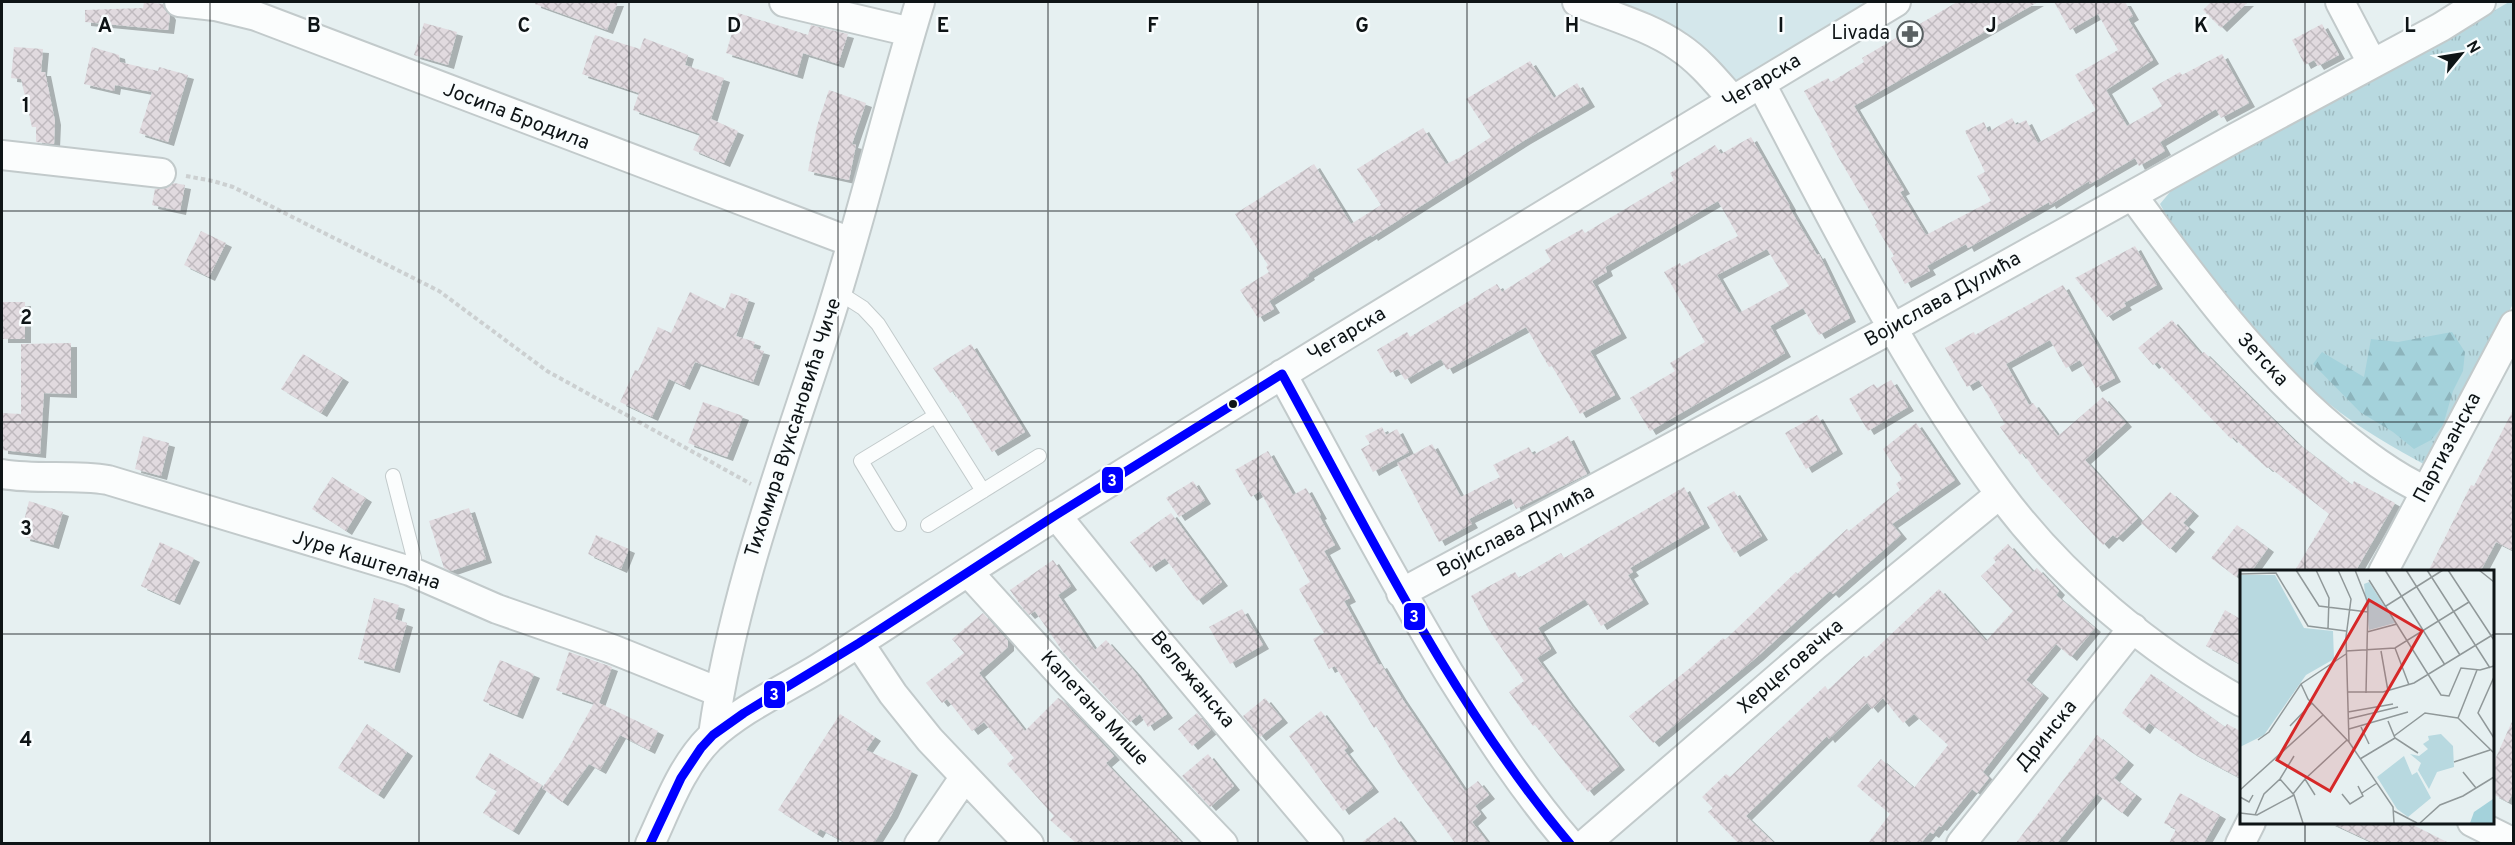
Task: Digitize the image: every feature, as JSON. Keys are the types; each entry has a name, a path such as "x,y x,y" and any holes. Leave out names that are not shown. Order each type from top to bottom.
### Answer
{"street":[{"name":"Јосипа Бродила","path":"179,2 215,6 256,16 851,242"},
{"path":"784,2 911,32"},
{"name":"Тихомира Вуксановића Чиче","path":"713,735 719,692 743,590 838,292 920,2"},
{"path":"1577,2 1653,32 1677,45 1707,71 1732,99"},
{"name":"Чегарска","path":"713,735 744,713 860,643 1056,515 1282,374 1732,99 1761,84 1896,2"},
{"path":"2340,2 2372,63"},
{"name":"Војислава Дулића","path":"1401,593 1893,328 2441,27 2481,2"},
{"path":"1761,84 1926,385 2000,494 2057,559 2091,592 2133,628 2203,680 2240,701"},
{"path":"2,155 161,172"},
{"name":"Зетска","path":"2132,195 2220,314 2283,383 2349,441 2409,483 2426,490"},
{"name":"Партизанска","path":"2384,570 2514,325"},
{"path":"1282,374 1401,593 1478,719 1521,783 1570,843"},
{"name":"Јуре Каштелана","path":"2,474 46,479 92,477 108,480 410,571 497,609 612,649 719,692"},
{"name":"Херцеговачка","path":"1585,843 1816,645 2000,494"},
{"name":"Вележанска","path":"1056,515 1153,635 1329,843"},
{"name":"Капетана Мише","path":"968,572 1066,681 1223,843"},
{"name":"Дринска","path":"1961,843 2133,628"},
{"path":"860,643 908,714 964,778 1029,843"},
{"path":"650,843 681,778 701,748 713,735"},
{"path":"919,843 964,778"},
{"path":"2241,843 2250,824"},
{"path":"2476,824 2514,843"}],"lane":[{"path":"838,292 863,308 878,324 982,491"},
{"path":"899,524 861,461 935,416"},
{"path":"928,525 1039,456"},
{"path":"393,476 414,558 410,571"}],"path":[{"path":"161,172 233,187 439,291 548,370 772,496"}],"shaded area":[{"path":"1612,2 1869,2 1738,80 1728,77"}],"green space":[{"path":"2509,2 2513,2 2513,304 2429,467 2352,421 2311,389 2265,342 2223,292 2171,223 2160,204 2175,186 2398,66"},
{"path":"2452,332 2465,352 2463,371 2453,391 2443,425 2431,440 2414,449 2393,432 2360,412 2313,364 2322,352 2364,377 2371,339 2398,342"}],"building":[{"path":"144,2 163,4 170,16 168,30 85,22 85,10 143,8"},
{"path":"535,2 618,2 607,30 535,4"},
{"path":"1957,2 2038,2 1854,106 1904,190 1900,192 1926,235 1991,201 1977,176 1985,172 1965,131 1984,122 1988,132 2012,118 2016,125 2026,120 2038,143 2096,110 2075,75 2118,50 2098,14 2070,30 2054,2 2125,2 2133,16 2128,19 2153,60 2106,90 2127,126 2162,106 2152,88 2180,72 2182,75 2222,54 2249,103 2221,118 2216,109 2160,142 2165,151 2139,166 2135,158 2090,184 2089,181 2050,205 2049,202 1968,248 1966,244 1927,266 1930,271 1905,284 1891,258 1894,256 1875,225 1877,223 1830,143 1832,142 1804,91 1828,78 1831,82 1864,62 1862,58"},
{"path":"2211,2 2248,2 2221,28 2203,10"},
{"path":"738,13 808,35 811,25 848,34 838,64 803,53 797,75 726,53"},
{"path":"424,23 457,32 448,65 414,55"},
{"path":"2322,24 2339,55 2318,66 2314,60 2305,65 2292,40"},
{"path":"595,35 640,49 644,38 688,55 685,65 724,78 711,119 738,131 724,163 693,150 700,134 633,110 639,93 582,74"},
{"path":"14,47 43,49 41,72 45,72 55,121 54,144 36,142 36,127 32,127 21,79 11,78"},
{"path":"92,47 119,55 120,62 158,71 159,67 188,75 168,142 139,133 152,92 115,85 114,91 84,84"},
{"path":"1530,61 1554,98 1577,83 1589,103 1308,274 1309,276 1269,301 1274,309 1258,318 1240,290 1269,272 1266,267 1268,265 1235,214 1314,164 1351,224 1381,205 1357,169 1423,128 1446,164 1459,158 1491,137 1466,99"},
{"path":"829,90 866,103 852,144 856,145 849,180 808,171 817,126"},
{"path":"1751,137 1789,207 1817,255 1819,254 1850,318 1819,335 1803,308 1770,326 1785,353 1650,431 1630,398 1675,371 1670,363 1705,342 1664,272 1680,263 1681,266 1738,236 1718,201 1605,267 1607,272 1592,281 1621,334 1590,351 1615,395 1580,414 1526,327 1447,370 1441,359 1405,380 1398,369 1390,373 1377,350 1407,332 1410,337 1497,284 1502,292 1551,261 1545,250 1582,229 1585,233 1674,180 1670,173 1715,145 1721,154","holes":["1767,249 1789,286 1739,313 1717,275"]},
{"path":"174,183 185,185 180,211 152,205 155,189 167,188"},
{"path":"201,231 226,243 209,277 184,265"},
{"path":"2135,246 2157,285 2124,303 2126,306 2107,317 2075,278"},
{"path":"2063,285 2115,378 2096,388 2080,360 2066,368 2050,340 2006,364 2029,405 2033,403 2058,436 2103,397 2126,423 2085,460 2138,518 2117,538 2113,535 2103,545 2040,477 2023,453 2020,455 2000,427 2005,424 1979,380 1967,387 1945,348 1974,332 1975,335"},
{"path":"690,292 725,309 731,293 749,299 736,336 755,342 753,348 764,351 753,382 695,362 684,386 669,379 652,417 620,402 635,370 638,371 658,327 671,333"},
{"path":"2,302 25,302 25,339 2,339"},
{"path":"2172,320 2201,354 2204,352 2297,443 2352,485 2354,481 2395,503 2356,570 2295,570 2329,514 2269,467 2267,468 2233,437 2231,439 2157,362 2153,365 2138,348"},
{"path":"71,343 71,394 44,393 40,454 2,450 2,413 21,414 21,344"},
{"path":"971,344 1025,432 992,452 953,391 950,393 933,368"},
{"path":"303,354 343,378 321,413 281,389"},
{"path":"1891,380 1908,407 1868,431 1849,399 1874,384 1877,388"},
{"path":"703,402 743,416 727,457 688,443"},
{"path":"2514,408 2514,551 2496,542 2481,570 2429,570 2471,485 2474,486"},
{"path":"1817,415 1837,450 1806,469 1785,433"},
{"path":"1916,423 1955,480 1892,524 1901,535 1833,594 1830,591 1757,657 1653,743 1629,716 1690,668 1723,638 1725,640 1796,572 1797,574 1847,529 1849,531 1900,490 1896,484 1902,479 1883,449"},
{"path":"1382,427 1386,435 1397,429 1409,452 1373,472 1361,449 1370,444 1365,436"},
{"path":"143,436 169,443 161,476 135,469"},
{"path":"1568,436 1587,474 1516,509 1511,498 1469,519 1472,524 1439,542 1397,463 1432,444 1461,497 1500,477 1493,465 1529,447 1533,455"},
{"path":"1268,451 1293,495 1306,488 1321,515 1319,516 1335,545 1324,551 1350,598 1344,601 1379,665 1381,664 1465,791 1478,781 1489,795 1475,806 1481,814 1472,822 1488,843 1455,843 1402,769 1376,726 1374,728 1335,666 1329,669 1313,639 1324,633 1299,589 1310,582 1260,491 1251,497 1235,470"},
{"path":"332,477 366,498 346,531 312,509"},
{"path":"1193,481 1205,500 1179,517 1166,498"},
{"path":"1684,487 1704,524 1630,568 1633,572 1628,575 1643,600 1601,626 1585,599 1538,628 1551,649 1537,658 1619,766 1588,792 1535,725 1533,726 1509,692 1524,681 1489,630 1471,596 1515,572 1519,578 1561,553 1564,558"},
{"path":"1734,491 1762,536 1734,553 1707,507"},
{"path":"2170,492 2193,512 2183,523 2189,528 2170,549 2141,523"},
{"path":"29,501 63,512 53,545 24,537 29,522 24,521"},
{"path":"469,508 486,559 451,571 444,568 429,521"},
{"path":"1171,513 1222,582 1197,601 1165,558 1150,568 1130,542"},
{"path":"2237,525 2268,548 2252,570 2240,570 2236,577 2211,558"},
{"path":"596,535 629,549 621,569 588,554"},
{"path":"160,542 194,558 174,601 141,586"},
{"path":"2008,544 2033,572 2037,568 2059,591 2056,595 2095,628 2071,657 2056,644 2026,680 2043,694 1983,772 1989,778 1977,793 1972,789 1941,827 1939,826 1933,834 1930,832 1921,843 1868,843 1890,814 1857,786 1881,759 1914,788 1948,745 1914,714 1903,723 1883,698 1872,709 1867,703 1829,739 1827,736 1746,816 1774,843 1738,843 1708,812 1713,808 1702,797 1726,774 1730,777 1825,686 1828,690 1864,656 1866,658 1939,589 1986,641 2013,611 1981,576 1996,562 1993,558"},
{"path":"1053,560 1071,586 1058,595 1095,650 1106,640 1135,672 1167,714 1148,727 1140,714 1130,722 1063,652 1035,611 1029,615 1010,590"},
{"path":"374,598 399,605 395,619 407,623 394,669 358,659"},
{"path":"1242,609 1263,645 1230,664 1209,627"},
{"path":"2225,610 2240,619 2240,664 2206,646"},
{"path":"983,613 1008,641 1008,647 979,673 1025,731 1058,698 1062,700 1114,756 1106,763 1182,843 1076,843 1050,820 1054,816 1007,764 1014,758 984,722 972,731 947,699 942,703 926,683 964,653 952,639"},
{"path":"569,652 612,667 599,703 658,731 649,750 620,735 600,770 589,764 562,802 542,788 564,757 594,703 556,690"},
{"path":"500,660 534,674 517,715 483,701"},
{"path":"2151,674 2225,727 2227,724 2240,731 2240,778 2191,752 2149,723 2144,730 2122,713"},
{"path":"1265,698 1282,719 1260,737 1243,716"},
{"path":"1321,711 1348,747 1344,750 1373,788 1343,811 1289,736"},
{"path":"1197,713 1211,730 1192,746 1178,729"},
{"path":"840,714 875,737 866,750 912,771 892,814 874,843 846,843 820,829 817,834 778,810"},
{"path":"2514,717 2514,791 2508,802 2494,795 2494,762"},
{"path":"367,724 407,752 378,795 338,768"},
{"path":"2097,735 2128,761 2114,778 2136,795 2122,813 2097,794 2057,843 2016,843"},
{"path":"490,753 542,785 513,831 483,813 497,791 475,778"},
{"path":"1208,754 1234,786 1210,807 1182,776"},
{"path":"2180,793 2220,815 2204,843 2169,843 2176,829 2164,823"},
{"path":"1395,817 1415,843 1361,843"},
{"path":"2333,824 2411,824 2449,843 2374,843"}],"transit line":[{"name":"3","path":"1282,374 1380,556 1450,676 1487,734 1570,844"},
{"name":"3","path":"650,844 681,778 701,748 713,735 1056,515 1282,374"}],"place":[{"name":"Livada","path":"1910,34"}]}
